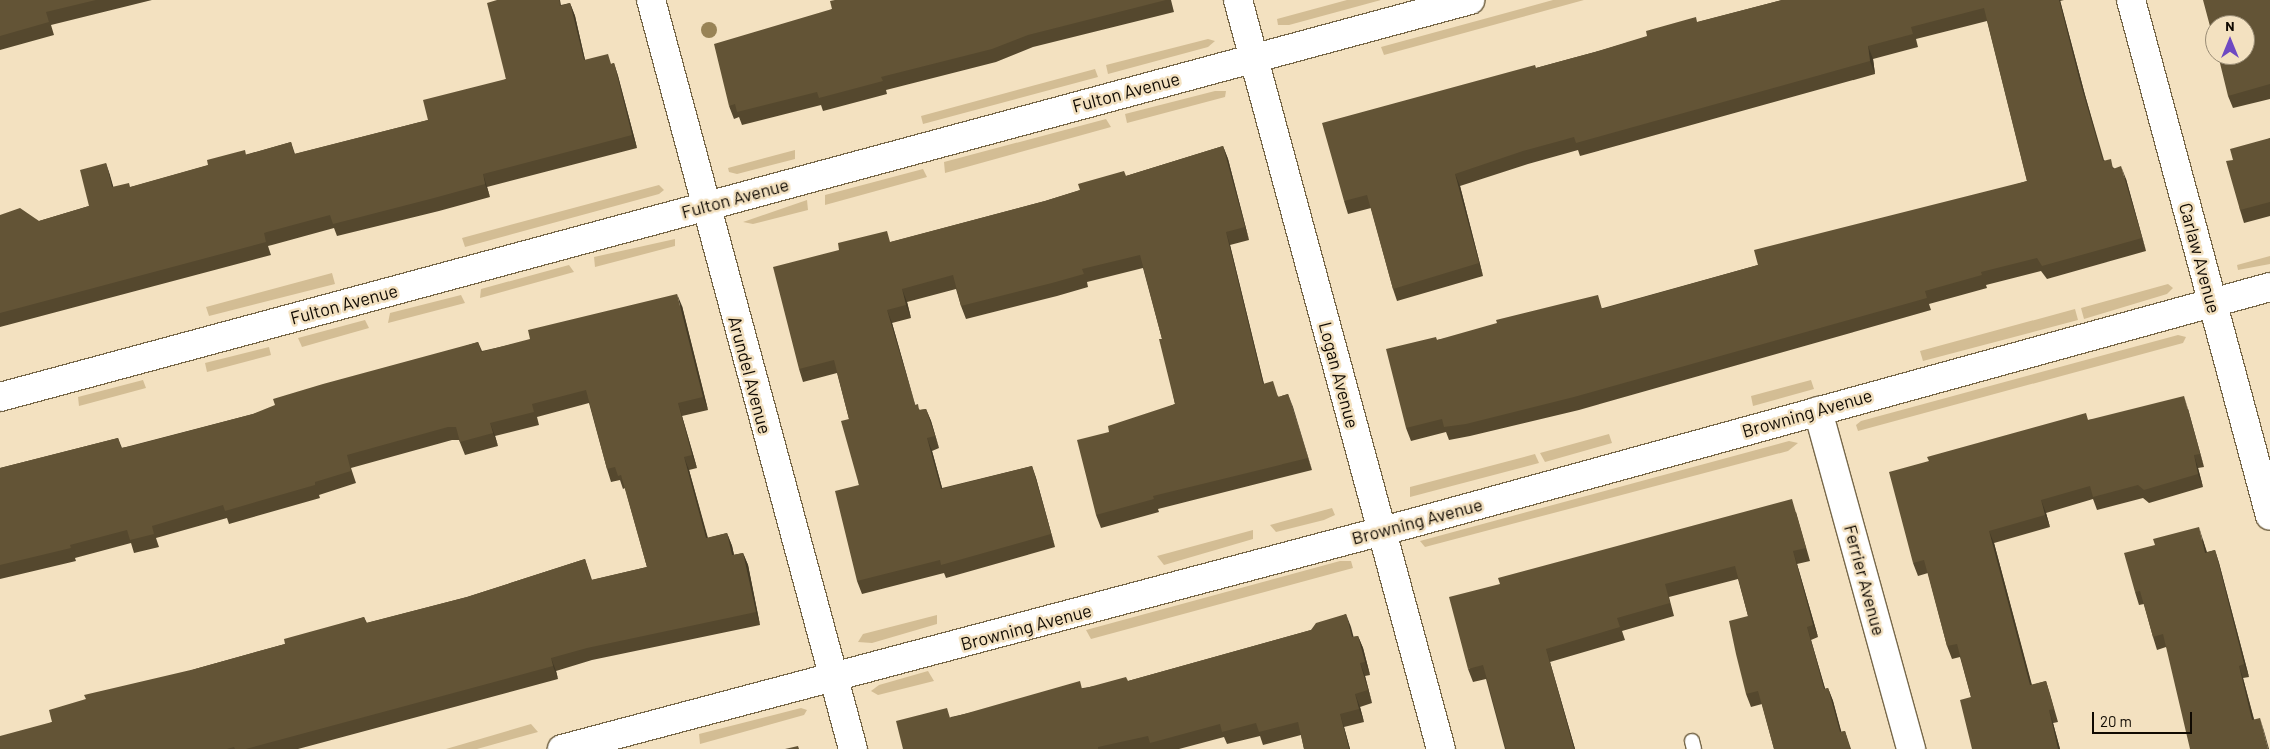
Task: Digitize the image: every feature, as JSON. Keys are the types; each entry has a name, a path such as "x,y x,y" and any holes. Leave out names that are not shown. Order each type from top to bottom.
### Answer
{"street":[{"name":"Arundel Avenue","path":"651,0 705,206 853,749"},
{"name":"Logan Avenue","path":"1238,0 1441,749"},
{"name":"Fulton Avenue","path":"0,397 1470,0"},
{"name":"Carlaw Avenue","path":"2132,0 2211,302 2270,516"},
{"name":"Browning Avenue","path":"562,749 833,679 1382,531 2270,287"},
{"name":"Ferrier Avenue","path":"1818,411 1911,749"}],"shaded area":[{"path":"1347,0 1381,0 1289,25 1278,25 1277,19"},
{"path":"1553,0 1584,0 1384,55 1381,47"},
{"path":"1208,39 1215,41 1208,47 1108,74 1106,65"},
{"path":"1095,69 1098,77 923,124 921,116"},
{"path":"1215,91 1226,91 1225,97 1127,123 1125,114"},
{"path":"1106,119 1111,127 945,173 944,162"},
{"path":"795,150 795,159 737,174 729,172 728,168"},
{"path":"923,169 927,177 825,205 825,195"},
{"path":"659,185 664,190 659,194 465,247 462,238"},
{"path":"807,200 808,210 753,224 743,222"},
{"path":"675,239 675,246 595,267 594,257"},
{"path":"2270,256 2270,264 2238,270 2237,265"},
{"path":"569,265 574,272 480,298 481,289"},
{"path":"332,273 335,284 209,316 206,307"},
{"path":"2168,284 2173,288 2167,294 2084,319 2081,308"},
{"path":"461,295 465,303 388,323 390,313"},
{"path":"2075,309 2078,320 1923,361 1920,351"},
{"path":"365,320 369,328 302,347 298,338"},
{"path":"2178,335 2186,337 2183,343 1858,431 1856,425 1861,421"},
{"path":"269,347 271,355 207,372 205,363"},
{"path":"143,380 146,388 79,406 78,397"},
{"path":"1811,380 1814,389 1753,406 1751,396"},
{"path":"1609,434 1612,443 1545,462 1540,453"},
{"path":"1789,441 1798,443 1788,451 1425,547 1420,541"},
{"path":"1535,454 1539,463 1410,497 1410,487"},
{"path":"1332,508 1335,515 1324,520 1276,532 1270,525"},
{"path":"1253,530 1253,539 1164,565 1157,556"},
{"path":"1340,561 1351,561 1353,568 1091,639 1086,630"},
{"path":"937,615 937,624 872,643 858,642 863,634"},
{"path":"928,671 934,681 878,695 871,691 879,685"},
{"path":"801,708 807,710 804,715 700,744 699,734"},
{"path":"531,724 538,732 477,749 446,749"}],"building":[{"path":"0,0 96,0 46,12 49,22 0,36"},
{"path":"497,0 559,0 560,6 570,3 584,60 608,54 611,64 614,63 632,135 483,174 485,184 333,224 330,215 264,233 266,242 0,313 0,215 20,208 39,221 89,206 80,170 106,163 112,187 129,183 130,187 208,165 207,160 245,150 246,155 291,142 294,154 428,120 423,100 506,79 487,3"},
{"path":"1166,0 1028,35 992,49 881,77 883,81 819,98 817,92 737,112 735,104 729,106 714,44 832,9 830,1"},
{"path":"1782,0 2059,0 2103,161 2111,159 2113,169 2121,166 2142,238 2042,266 2037,258 1981,272 1982,275 1925,291 1927,298 1574,397 1466,424 1444,427 1442,419 1406,428 1386,349 1436,337 1437,340 1497,323 1496,320 1598,295 1602,309 1758,265 1754,250 2027,181 1984,8 1911,27 1913,34 1868,46 1870,61 1576,143 1574,137 1523,151 1455,174 1479,263 1393,289 1367,195 1344,201 1322,123 1535,65 1536,68 1595,52 1647,36 1646,31 1696,17 1697,22"},
{"path":"2203,0 2270,0 2270,84 2228,96 2220,65 2255,65 2255,15 2207,15"},
{"path":"2270,138 2270,202 2240,210 2226,161 2233,160 2230,149"},
{"path":"1223,146 1245,227 1226,232 1263,384 1273,381 1278,397 1288,394 1308,458 1153,496 1154,499 1096,515 1077,440 1109,432 1108,426 1175,404 1159,339 1162,339 1140,255 1082,269 1084,274 961,306 953,275 902,289 906,305 887,310 915,405 918,404 919,410 926,409 935,436 927,438 941,489 1032,466 1051,534 941,565 940,560 857,581 835,491 859,485 841,421 849,419 834,360 799,369 773,267 839,250 838,243 887,231 890,242 1045,201 1080,190 1078,184 1124,171 1126,176"},
{"path":"677,294 703,397 678,403 692,455 684,457 706,538 727,533 732,555 743,553 756,612 587,648 551,658 553,666 246,749 235,749 234,747 227,749 0,749 0,736 52,722 49,710 86,699 84,695 195,669 285,644 284,639 364,617 366,623 467,597 585,559 591,580 647,567 621,475 618,476 615,467 607,469 586,390 532,404 534,412 490,423 493,433 460,442 456,427 448,427 347,455 351,471 315,482 315,485 225,511 223,505 152,526 154,534 130,540 127,530 70,545 71,548 0,565 0,468 118,438 121,448 132,446 253,414 275,405 273,399 323,384 478,342 481,352 530,339 528,330"},
{"path":"2184,396 2200,454 2194,455 2198,474 2144,490 2138,485 2093,497 2090,486 2041,500 2045,515 1989,531 2030,685 2046,681 2054,709 2049,710 2058,749 1972,749 1960,700 1971,697 1957,644 1947,646 1924,560 1913,563 1889,472 1929,461 1927,457 2086,413 2088,420"},
{"path":"1792,499 1806,548 1793,551 1813,625 1807,627 1824,689 1828,688 1840,732 1845,731 1850,749 1774,749 1758,691 1746,694 1736,654 1729,621 1748,616 1735,566 1665,584 1670,603 1617,618 1620,627 1546,649 1574,749 1506,749 1483,665 1468,669 1449,597 1500,584 1498,578"},
{"path":"2199,527 2205,553 2215,550 2244,664 2239,666 2252,720 2260,718 2268,749 2190,749 2163,634 2153,637 2140,591 2135,592 2124,553 2155,545 2153,539"},
{"path":"1346,614 1352,637 1358,636 1365,662 1360,663 1368,690 1355,694 1359,709 1340,714 1349,749 1304,749 1298,722 1259,732 1256,723 1222,732 1220,724 1150,743 1148,736 1098,747 1098,749 903,749 896,721 947,708 950,718 1080,681 1082,689 1126,677 1128,681 1311,630 1316,623"},
{"path":"798,746 799,749 785,749"}]}
